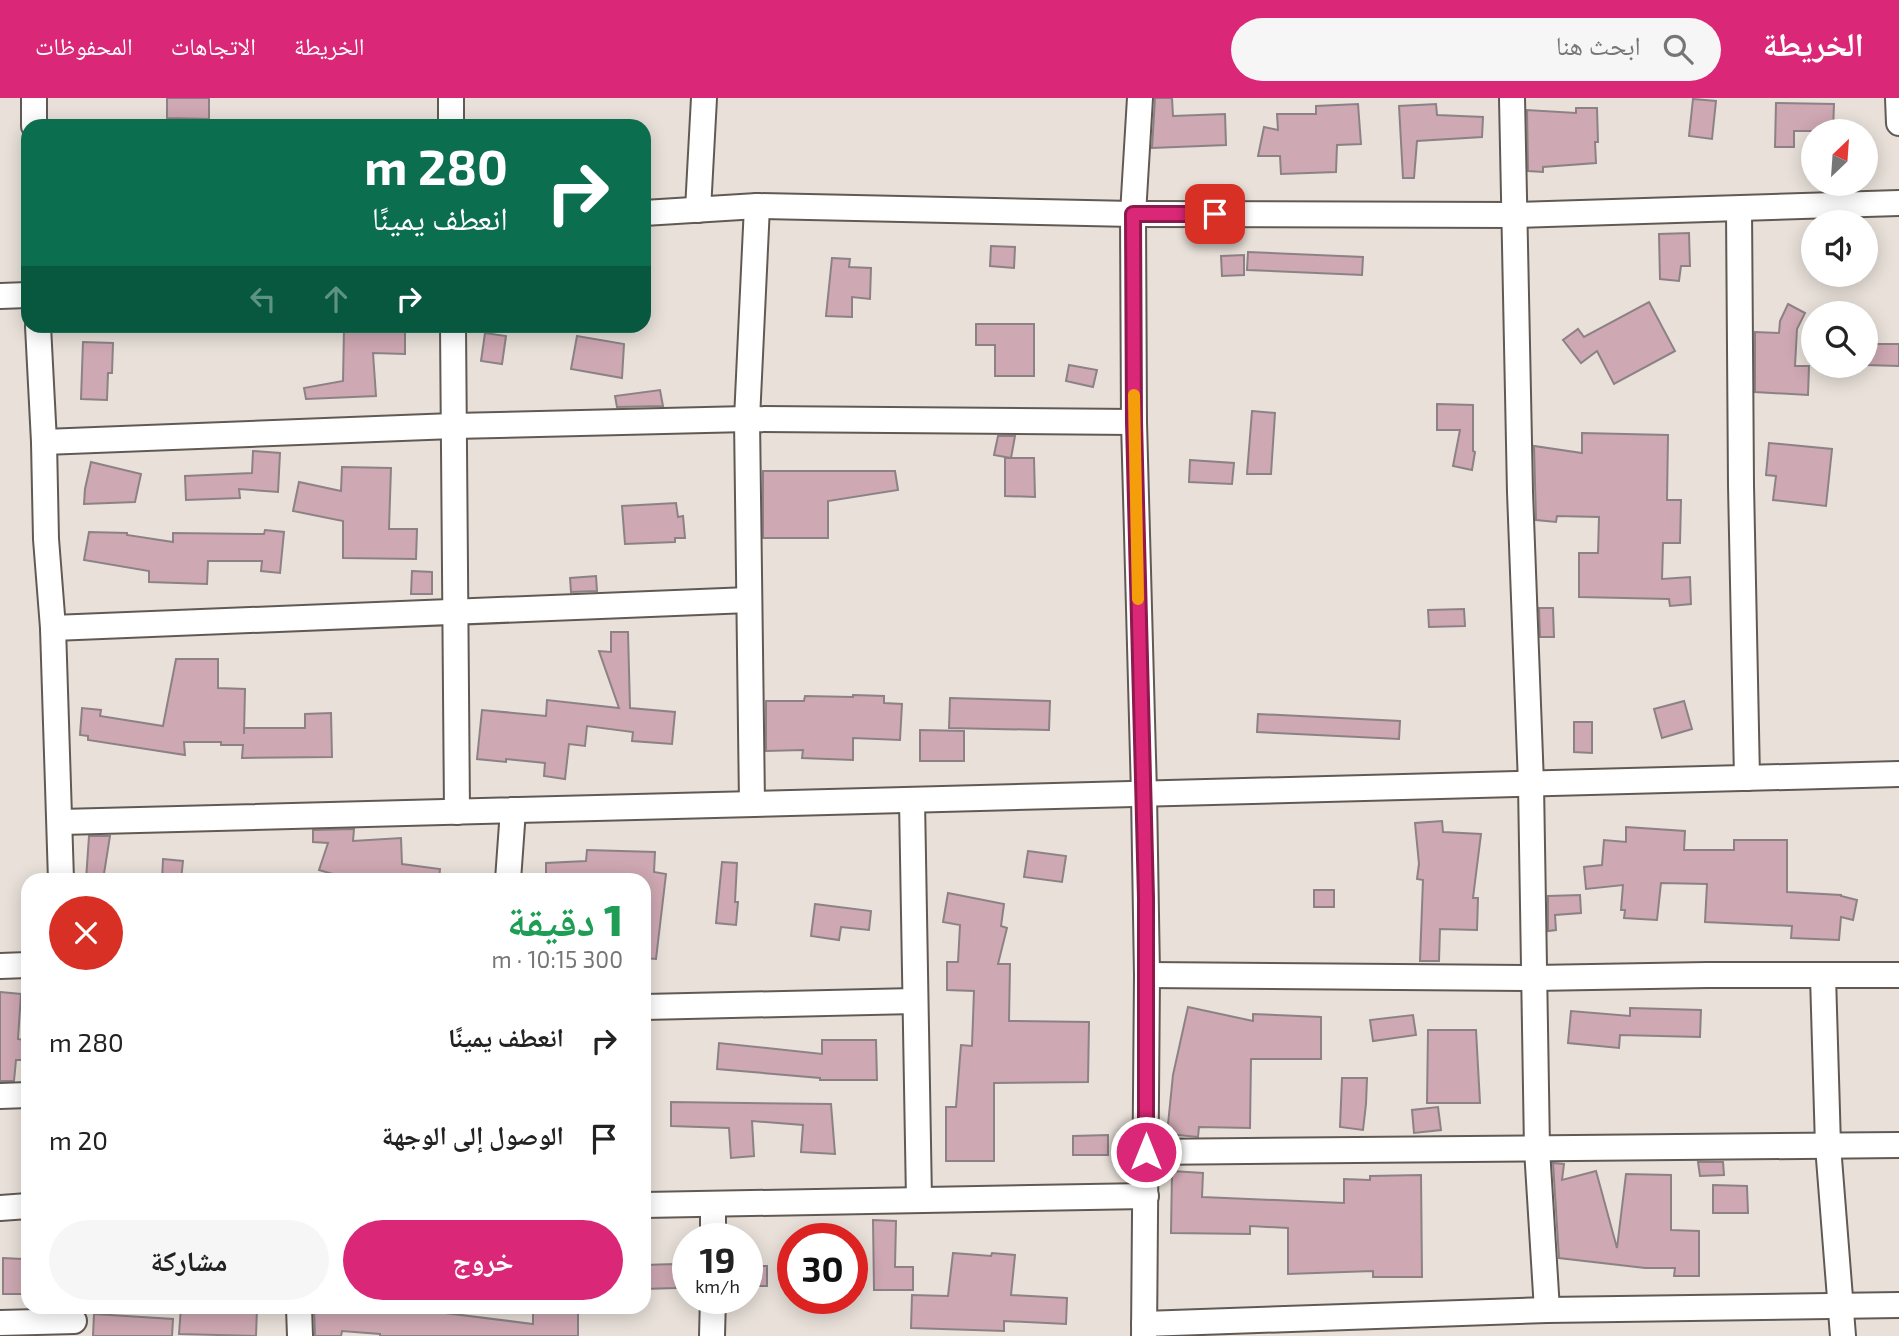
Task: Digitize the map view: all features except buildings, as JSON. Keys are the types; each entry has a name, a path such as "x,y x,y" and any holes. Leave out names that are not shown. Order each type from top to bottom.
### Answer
{"street":[{"path":"34,98 34,119"},
{"path":"451,98 451,119"},
{"path":"698,210 704,98"},
{"path":"1140,98 1133,214 1134,422 1147,975 1144,1330 1372,1326 1547,1310 1899,1305"},
{"path":"1512,98 1538,1149 1547,1310"},
{"path":"1898,98 1899,124"},
{"path":"651,213 757,206 1133,214 1515,215 1899,203"},
{"path":"752,804 747,419 757,206"},
{"path":"1739,209 1747,778"},
{"path":"0,296 21,295"},
{"path":"38,333 46,539 53,628 61,873"},
{"path":"453,333 457,812"},
{"path":"44,442 453,426 747,419 1134,422"},
{"path":"53,628 749,600"},
{"path":"61,822 1899,774"},
{"path":"912,800 919,1200"},
{"path":"508,873 513,810"},
{"path":"0,966 21,965"},
{"path":"1147,975 1534,978 1899,975"},
{"path":"1823,976 1828,1146 1843,1336"},
{"path":"651,1007 915,1001"},
{"path":"0,1096 21,1095"},
{"path":"1146,1152 1899,1146"},
{"path":"651,1205 1146,1196"},
{"path":"713,1204 713,1223"},
{"path":"0,1208 21,1206"},
{"path":"299,1314 300,1336"},
{"path":"712,1336 713,1314"},
{"path":"0,1323 74,1321"}],"slow traffic":[{"path":"1134,395 1138,599"}],"route":[{"path":"1146,1152 1146,898 1134,422 1133,214 1215,214"}]}
